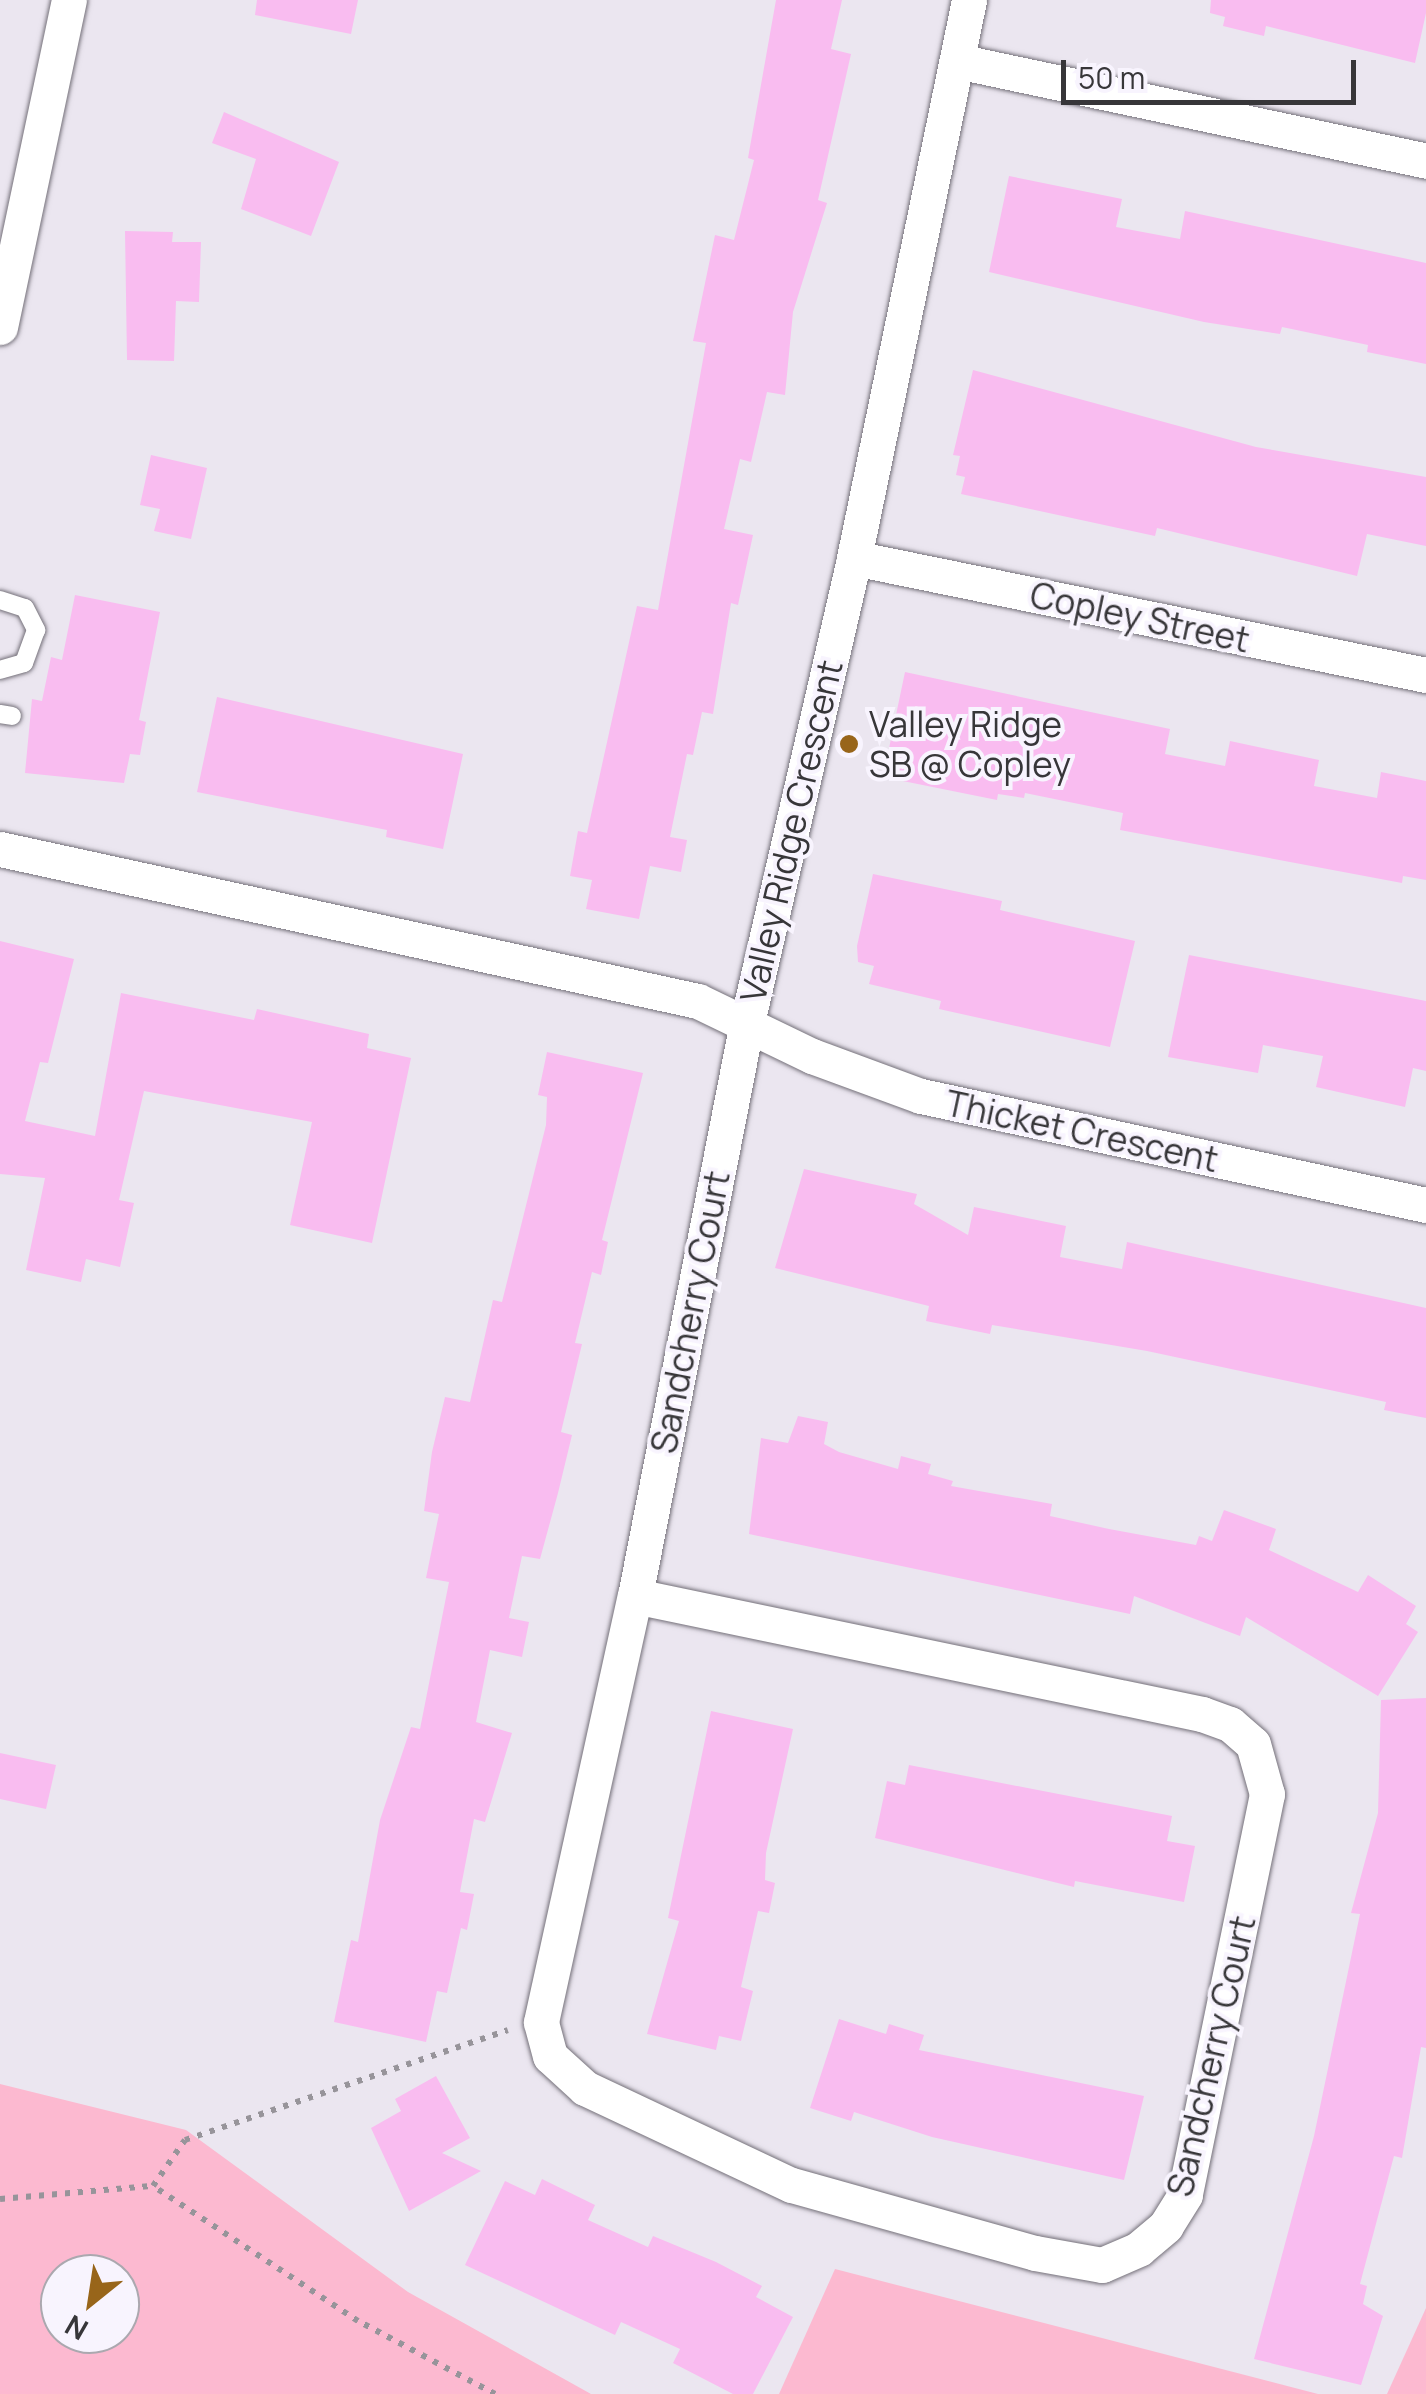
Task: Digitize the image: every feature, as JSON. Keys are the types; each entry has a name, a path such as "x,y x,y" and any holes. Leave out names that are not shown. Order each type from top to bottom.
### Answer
{"street":[{"path":"0,327 69,0"},
{"name":"Valley Ridge Crescent","path":"0,849 698,1001 746,1027 854,558 969,0"},
{"path":"957,61 1426,161"},
{"name":"Copley Street","path":"854,558 1426,676"},
{"name":"Thicket Crescent","path":"746,1027 921,1096 1426,1204"},
{"name":"Sandcherry Court","path":"635,1596 1202,1714 1230,1724 1253,1744 1267,1794 1185,2195 1166,2226 1139,2249 1102,2265 1036,2253 792,2185 585,2088 550,2056 541,2022 635,1596 746,1027"}],"lane":[{"path":"0,600 25,608 36,630 24,663 0,670"}],"path":[{"path":"153,2186 185,2140 541,2022"},
{"path":"0,2198 153,2186 358,2321 496,2394"}],"shaded area":[{"path":"0,2084 186,2130 408,2292 591,2394 0,2394"},
{"path":"835,2269 1318,2394 779,2394"},
{"path":"1426,2308 1426,2394 1387,2394"}],"building":[{"path":"257,0 358,0 351,34 255,15"},
{"path":"776,0 842,0 831,49 851,54 818,200 827,203 793,312 785,395 767,392 751,462 740,459 724,529 753,535 738,605 731,603 713,714 702,712 693,755 687,754 670,837 687,840 681,872 650,866 639,919 586,909 592,880 570,876 578,831 587,833 637,606 658,610 706,343 693,341 715,235 734,240 754,160 748,158"},
{"path":"1211,0 1426,0 1426,13 1415,63 1266,26 1264,36 1223,26 1225,17 1210,13"},
{"path":"224,112 339,162 311,236 241,209 256,159 212,143"},
{"path":"1009,176 1122,199 1116,227 1180,239 1185,211 1426,263 1426,364 1367,352 1368,345 1282,327 1280,334 1204,322 989,272"},
{"path":"125,231 173,232 172,242 201,242 199,302 176,301 174,361 127,360"},
{"path":"973,370 1256,447 1426,477 1426,546 1367,534 1357,576 1157,528 1155,536 961,494 965,477 956,475 960,456 953,455"},
{"path":"151,455 207,468 191,539 154,531 160,509 140,505"},
{"path":"75,595 160,612 139,720 146,722 140,755 130,754 124,783 25,773 32,699 42,701 51,657 62,660"},
{"path":"905,672 1170,729 1165,754 1225,766 1230,741 1319,760 1314,786 1377,798 1381,772 1426,781 1426,880 1403,876 1402,883 1120,830 1123,813 1025,793 1024,798 998,794 997,800 883,777"},
{"path":"217,697 463,754 443,849 386,837 387,830 197,792"},
{"path":"873,874 1002,901 1000,910 1135,941 1110,1047 939,1009 941,1001 869,984 874,966 858,962 857,946"},
{"path":"0,941 74,959 48,1063 40,1062 25,1121 95,1136 121,993 254,1020 257,1009 369,1034 367,1048 411,1058 372,1243 290,1225 312,1122 144,1091 119,1200 134,1203 120,1267 86,1259 81,1282 26,1270 45,1178 0,1174"},
{"path":"1189,955 1426,1001 1426,1071 1413,1068 1405,1107 1316,1087 1323,1056 1263,1045 1258,1073 1168,1057"},
{"path":"547,1052 643,1073 602,1240 608,1242 601,1275 592,1272 575,1343 582,1344 561,1432 572,1435 558,1493 540,1559 522,1556 509,1618 529,1622 522,1657 490,1650 476,1722 512,1733 485,1822 474,1819 460,1892 474,1894 467,1930 461,1928 447,1993 437,1991 426,2042 334,2022 351,1940 358,1942 380,1820 411,1727 420,1729 449,1582 426,1578 439,1514 424,1511 432,1452 445,1397 470,1402 493,1300 502,1302 546,1125 547,1097 538,1095"},
{"path":"804,1169 917,1194 914,1204 968,1235 974,1207 1066,1226 1060,1257 1122,1269 1127,1242 1426,1308 1426,1418 1384,1410 1386,1402 1147,1351 992,1325 990,1334 926,1321 929,1306 775,1268"},
{"path":"798,1416 828,1422 824,1444 839,1452 898,1469 901,1456 931,1464 928,1474 953,1481 951,1486 1052,1504 1050,1516 1196,1545 1199,1536 1212,1541 1224,1510 1276,1529 1269,1550 1358,1592 1368,1575 1416,1606 1406,1624 1418,1632 1378,1696 1246,1617 1240,1636 1134,1596 1130,1614 749,1534 761,1438 788,1443"},
{"path":"1426,1698 1426,2048 1421,2047 1402,2158 1394,2156 1360,2284 1367,2286 1363,2304 1383,2316 1361,2385 1254,2359 1314,2136 1360,1914 1351,1913 1378,1813 1381,1700"},
{"path":"711,1711 793,1729 766,1853 765,1880 775,1883 769,1913 758,1911 741,1987 753,1991 741,2041 719,2036 716,2050 647,2034 679,1921 668,1918"},
{"path":"0,1753 56,1765 46,1809 0,1799"},
{"path":"909,1765 1172,1816 1167,1841 1195,1846 1184,1902 1075,1881 1074,1887 875,1838 887,1781 905,1785"},
{"path":"839,2019 886,2034 889,2024 924,2035 919,2050 1144,2096 1124,2180 932,2137 854,2112 851,2121 810,2108"},
{"path":"436,2076 470,2138 442,2153 481,2171 409,2211 371,2128 401,2111 395,2099"},
{"path":"542,2179 595,2205 588,2220 648,2247 653,2236 716,2262 762,2286 756,2297 793,2317 753,2394 733,2394 673,2363 680,2349 621,2322 615,2335 465,2265 505,2181 535,2195"}],"place":[{"name":"Valley Ridge SB @ Copley","path":"849,744"}]}
